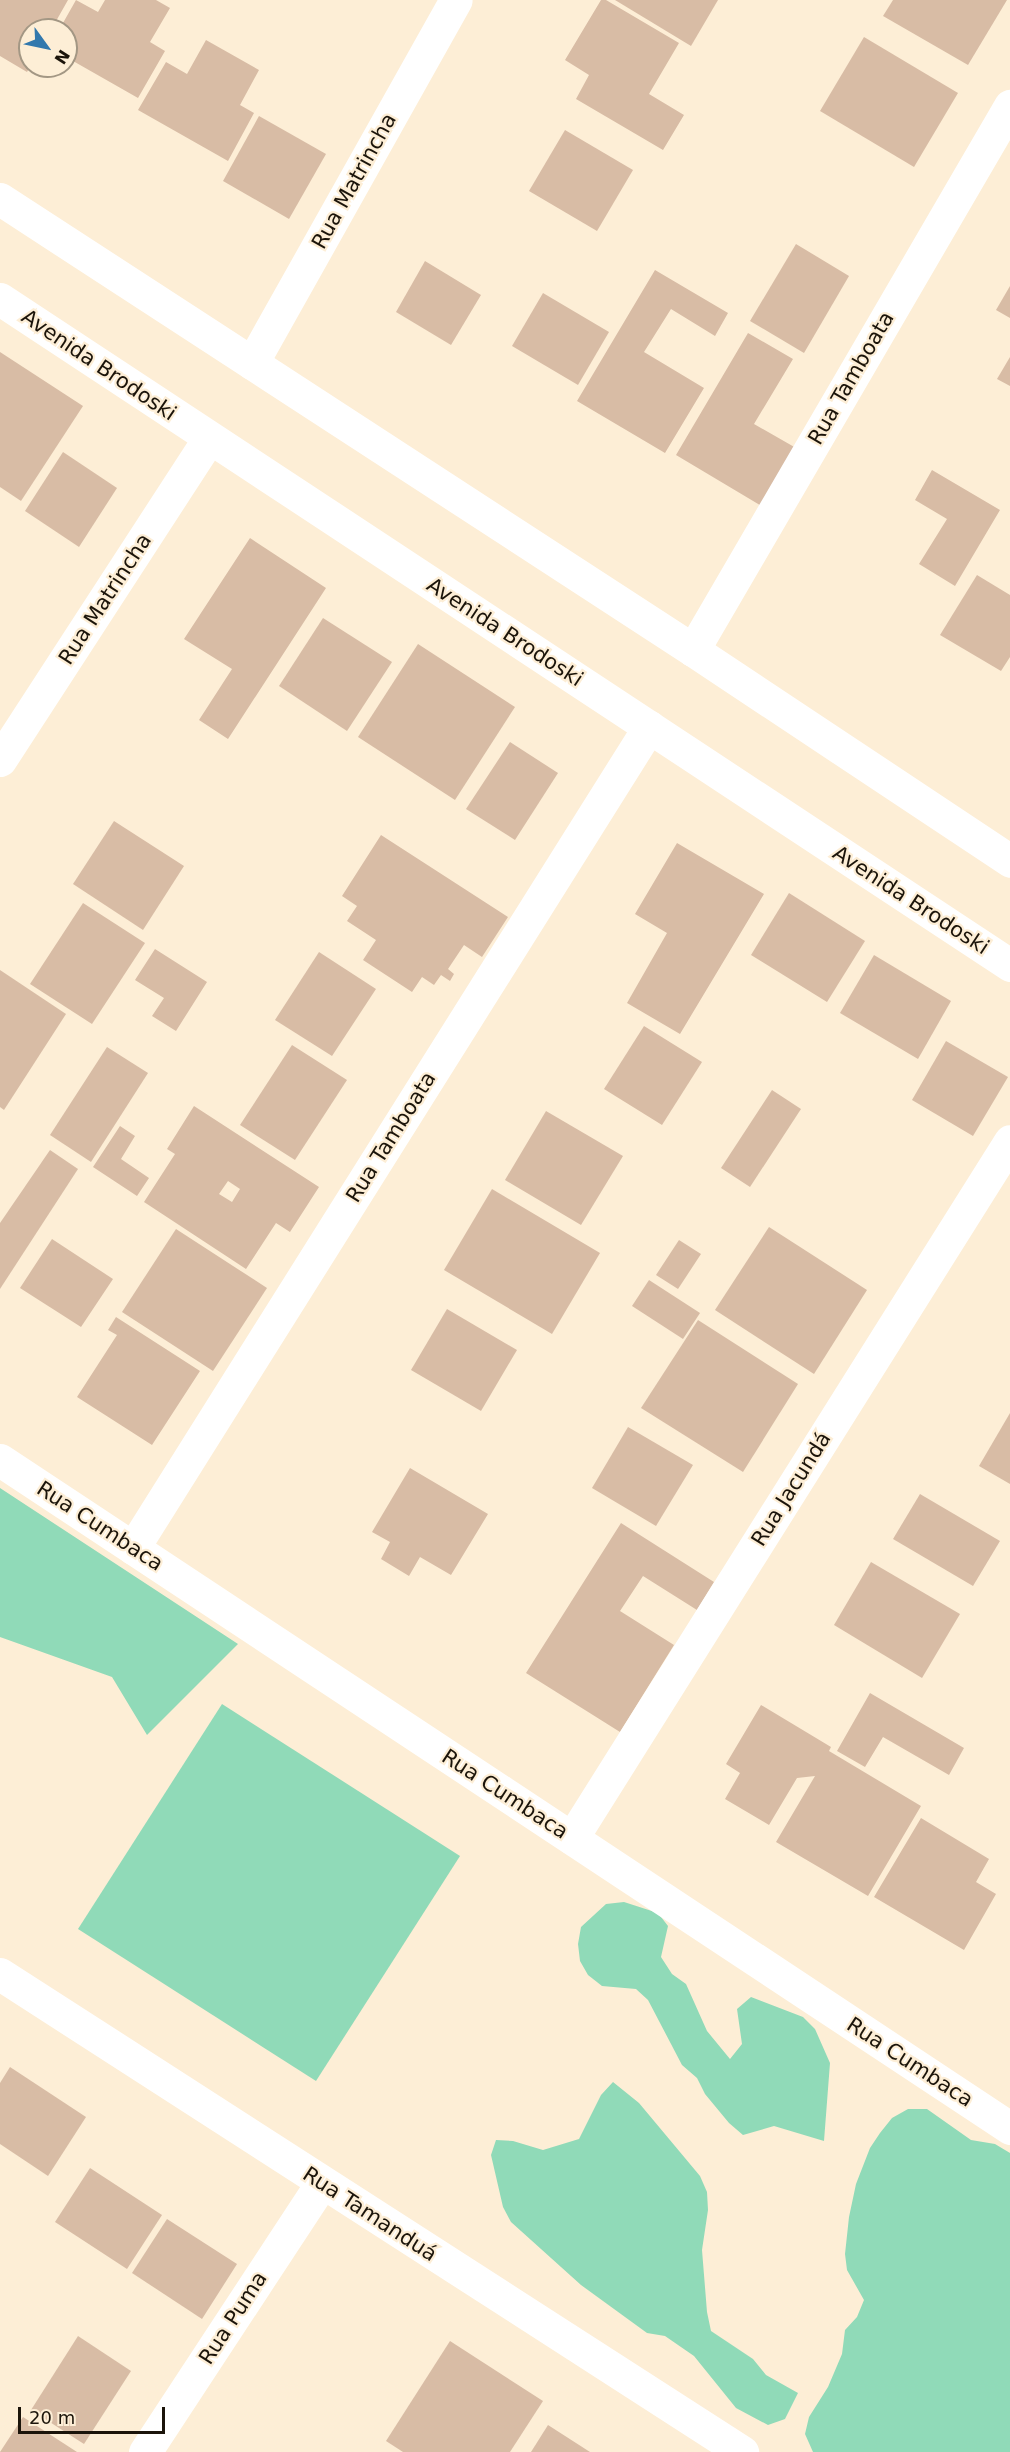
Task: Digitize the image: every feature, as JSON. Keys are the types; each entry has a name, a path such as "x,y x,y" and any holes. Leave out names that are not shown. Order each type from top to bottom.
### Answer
{"street":[{"name":"Rua Matrincha","path":"252,363 456,0"},
{"name":"Rua Tamboata","path":"693,650 1010,106"},
{"path":"0,199 693,650 1010,861"},
{"name":"Avenida Brodoski","path":"0,299 1010,965"},
{"name":"Rua Matrincha","path":"0,760 209,438"},
{"name":"Rua Tamboata","path":"133,1548 649,727"},
{"name":"Rua Jacundá","path":"572,1838 1010,1141"},
{"name":"Rua Cumbaca","path":"0,1460 1010,2128"},
{"name":"Rua Tamanduá","path":"0,1974 742,2452"},
{"name":"Rua Puma","path":"145,2452 322,2183"}],"green space":[{"path":"0,1488 238,1644 147,1735 112,1677 0,1637"},
{"path":"222,1704 460,1856 316,2081 78,1929"},
{"path":"624,1902 658,1913 668,1926 661,1957 672,1974 686,1984 707,2031 730,2059 742,2044 737,2009 751,1997 803,2017 815,2029 830,2063 824,2141 774,2126 743,2135 729,2123 705,2094 697,2078 682,2065 648,2000 636,1989 602,1986 588,1975 580,1961 578,1944 581,1927 606,1904"},
{"path":"613,2082 639,2103 700,2176 707,2192 708,2210 702,2250 707,2312 711,2331 753,2359 766,2375 798,2393 785,2419 768,2425 736,2408 694,2356 665,2336 647,2333 581,2285 511,2222 503,2207 491,2155 496,2140 513,2141 543,2150 579,2139 601,2095"},
{"path":"908,2109 927,2109 971,2140 995,2144 1010,2153 1010,2452 813,2452 805,2434 809,2417 828,2387 842,2354 845,2330 857,2317 864,2300 847,2270 845,2254 856,2184 870,2148 880,2133 892,2118"}],"building":[{"path":"0,0 68,0 58,18 18,18 18,67 0,56"},
{"path":"76,0 98,12 105,0 156,0 170,8 150,42 165,51 138,98 78,64 78,18 66,18"},
{"path":"601,0 606,0 679,43 649,94 684,115 663,150 576,99 589,75 565,60"},
{"path":"615,0 718,0 691,46"},
{"path":"893,0 1007,0 968,65 883,16"},
{"path":"864,37 958,93 914,167 820,111"},
{"path":"206,40 259,70 240,105 254,113 228,161 138,110 166,62 187,74"},
{"path":"259,116 326,154 289,219 223,181"},
{"path":"565,130 633,170 597,231 529,191"},
{"path":"796,244 849,276 804,353 750,321"},
{"path":"425,261 481,295 451,345 396,312"},
{"path":"655,270 728,313 715,336 671,309 644,352 704,388 665,453 577,401"},
{"path":"1010,286 1010,318 996,310"},
{"path":"543,293 609,332 578,385 512,346"},
{"path":"748,333 793,359 754,424 803,452 768,510 676,455"},
{"path":"0,352 83,406 21,501 0,487"},
{"path":"1010,357 1010,386 997,379"},
{"path":"63,452 117,488 79,547 25,511"},
{"path":"932,470 1000,510 955,586 919,564 947,519 915,500"},
{"path":"250,538 326,588 228,739 199,720 232,669 184,639"},
{"path":"977,575 1010,595 1010,657 1001,671 940,635"},
{"path":"323,618 392,662 347,731 279,686"},
{"path":"418,644 515,707 455,800 358,737"},
{"path":"510,742 558,773 515,840 466,809"},
{"path":"114,821 184,866 143,930 73,884"},
{"path":"381,835 508,917 482,957 464,945 448,969 454,974 450,981 441,975 434,985 422,977 412,992 363,960 376,940 347,921 357,906 342,896"},
{"path":"677,843 764,894 680,1034 627,1003 667,933 635,914"},
{"path":"789,893 865,941 827,1002 751,955"},
{"path":"83,903 145,943 92,1024 30,984"},
{"path":"155,949 207,982 176,1031 152,1016 164,998 135,980"},
{"path":"319,952 376,989 332,1056 275,1020"},
{"path":"874,955 951,1001 918,1059 840,1013"},
{"path":"0,970 66,1014 4,1110 0,1107"},
{"path":"644,1026 702,1062 662,1125 604,1089"},
{"path":"946,1041 1008,1077 973,1136 912,1100"},
{"path":"292,1045 347,1080 295,1160 240,1125"},
{"path":"107,1047 148,1073 91,1162 50,1135"},
{"path":"772,1090 801,1109 750,1187 721,1168"},
{"path":"194,1106 319,1187 290,1232 276,1223 246,1269 144,1202 175,1154 167,1149","holes":["228,1181 240,1189 232,1202 219,1194"]},
{"path":"546,1111 623,1156 581,1225 505,1180"},
{"path":"120,1126 135,1136 121,1159 149,1178 137,1196 93,1167"},
{"path":"50,1150 78,1169 0,1289 0,1223"},
{"path":"492,1189 600,1253 552,1334 444,1270"},
{"path":"769,1227 867,1290 814,1374 715,1310"},
{"path":"176,1229 267,1288 213,1371 122,1312"},
{"path":"52,1239 113,1279 81,1327 20,1288"},
{"path":"679,1240 701,1254 678,1289 656,1275"},
{"path":"649,1280 700,1313 683,1339 632,1306"},
{"path":"447,1309 517,1350 481,1411 411,1370"},
{"path":"116,1317 200,1371 152,1445 77,1397 117,1335 108,1330"},
{"path":"698,1320 798,1384 743,1472 641,1408"},
{"path":"1010,1413 1010,1484 979,1466"},
{"path":"628,1427 693,1465 656,1526 592,1488"},
{"path":"410,1468 488,1514 451,1575 420,1557 409,1576 381,1559 390,1542 372,1532"},
{"path":"920,1494 1000,1541 973,1586 893,1539"},
{"path":"621,1523 714,1582 697,1610 643,1576 620,1611 674,1645 620,1732 526,1673"},
{"path":"871,1562 960,1614 922,1678 834,1625"},
{"path":"870,1693 964,1748 949,1775 883,1737 865,1767 837,1751"},
{"path":"761,1705 831,1747 829,1751 921,1806 868,1896 776,1842 815,1776 797,1778 769,1825 725,1799 740,1773 726,1764"},
{"path":"921,1818 989,1859 976,1882 996,1894 964,1950 874,1897"},
{"path":"10,2067 86,2117 48,2176 0,2144 0,2083"},
{"path":"90,2168 162,2215 127,2269 55,2222"},
{"path":"167,2219 237,2264 202,2319 132,2273"},
{"path":"78,2336 131,2371 84,2444 31,2410"},
{"path":"450,2341 543,2401 510,2452 403,2452 386,2441"},
{"path":"23,2417 77,2452 0,2452"},
{"path":"548,2425 590,2452 531,2452"}]}
